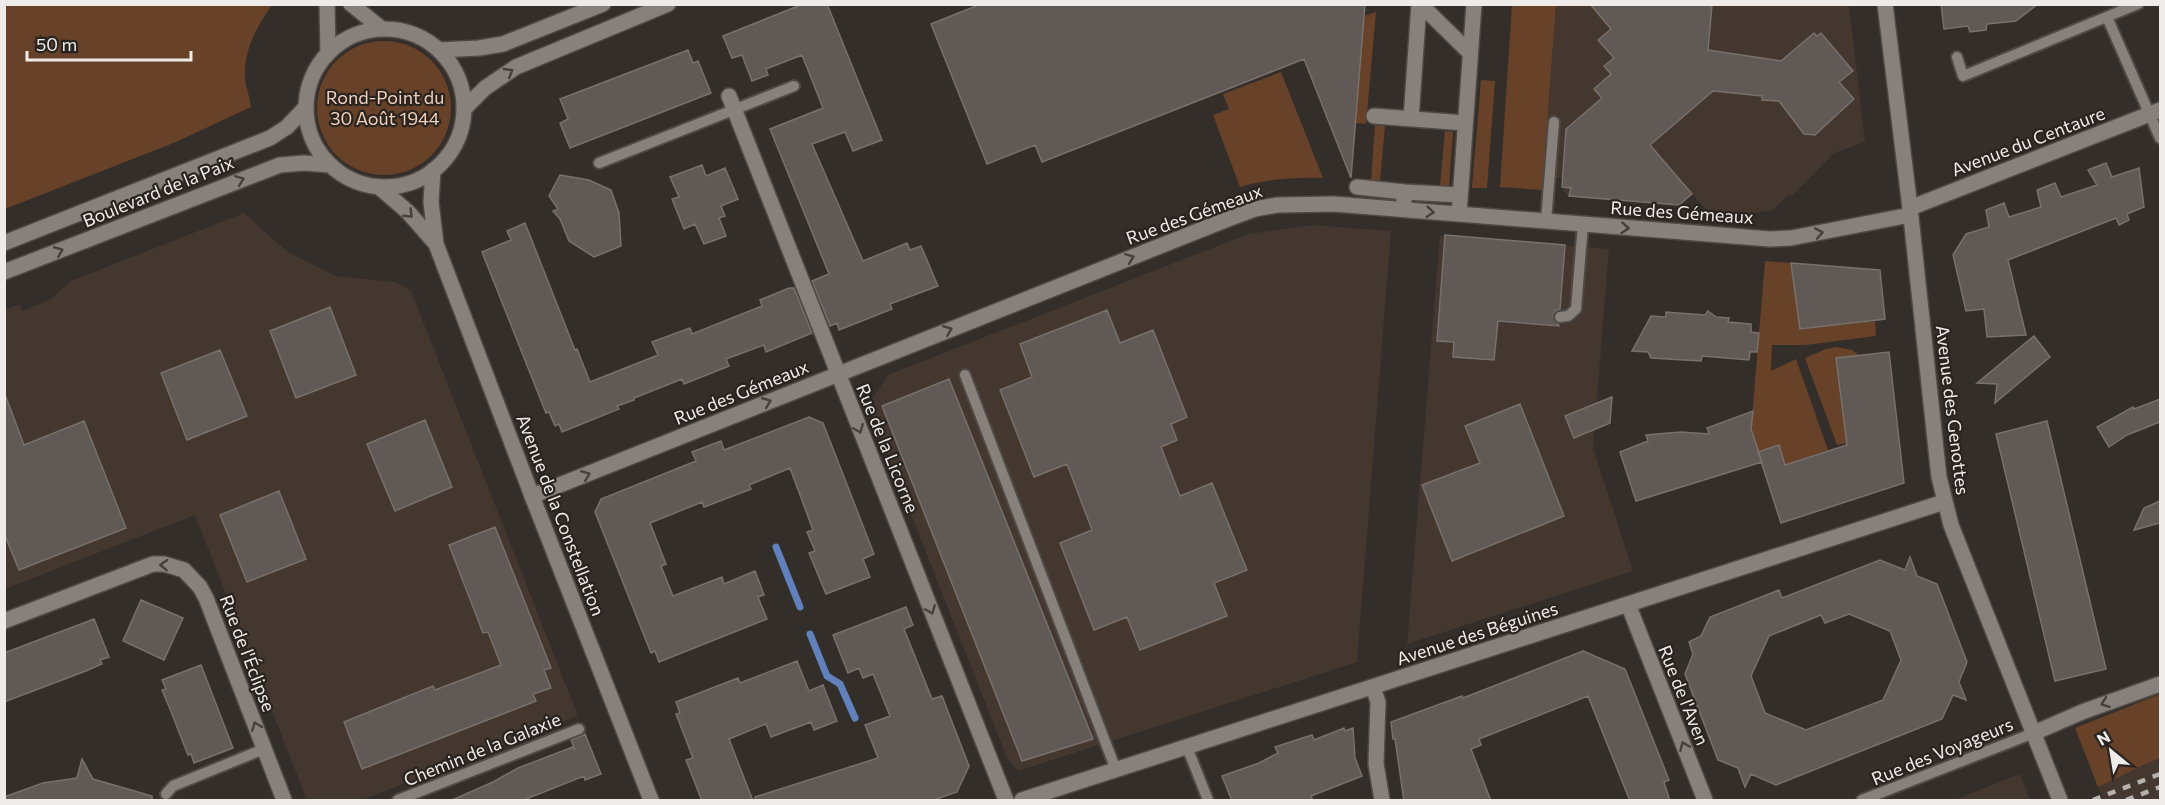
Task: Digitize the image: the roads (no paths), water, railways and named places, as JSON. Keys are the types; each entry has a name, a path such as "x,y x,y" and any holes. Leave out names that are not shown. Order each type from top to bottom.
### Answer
{"street":[{"path":"327,4 328,53"},
{"path":"351,4 382,29"},
{"path":"439,50 503,44 603,4"},
{"path":"464,109 485,88 516,67 668,4"},
{"path":"1420,4 1470,53"},
{"path":"1411,119 1420,4"},
{"path":"1459,214 1474,4"},
{"name":"Avenue des Genottes","path":"1885,4 1937,466 1944,502 2060,801"},
{"path":"382,29 413,34 439,50 458,77 464,109 456,143 442,162 419,179 404,185 379,187 347,178 330,165 313,143 306,107 310,81 317,66 328,53 352,36 382,29"},
{"name":"Rue de la Licorne","path":"732,103 1006,801"},
{"name":"Boulevard de la Paix","path":"4,243 270,138 287,127 306,107"},
{"name":"Avenue du Centaure","path":"1910,212 2155,112"},
{"path":"1374,117 1465,123"},
{"name":"Boulevard de la Paix","path":"4,272 280,165 304,163 330,165"},
{"name":"Avenue de la Constellation","path":"433,170 431,202 436,244 651,801"},
{"name":"Avenue de la Constellation","path":"379,187 408,212 436,244"},
{"path":"1357,187 1460,195"},
{"path":"1403,210 1406,192"},
{"name":"Rue des Gémeaux","path":"532,496 1255,209 1277,205 1334,204 1770,239 1791,238 1910,212"},
{"name":"Avenue des Béguines","path":"1022,801 1187,747 1375,692 1628,604 1944,502"},
{"name":"Rue de l'Éclipse","path":"4,621 140,568 164,564 181,569 192,578 206,598 284,801"},
{"name":"Rue de l'Aven","path":"1628,604 1706,801"},
{"path":"2034,732 2160,684"},
{"path":"1375,692 1376,764 1382,801"}],"lane":[{"path":"1957,57 1963,76 2138,4"},
{"path":"2107,17 2155,112 2160,138"},
{"path":"599,163 732,103 794,86"},
{"path":"1546,221 1554,122"},
{"path":"1560,317 1568,316 1576,309 1583,224"},
{"path":"965,375 1116,770"},
{"name":"Chemin de la Galaxie","path":"398,801 579,729"},
{"name":"Rue des Voyageurs","path":"1862,801 2034,732"},
{"path":"1187,747 1208,801"},
{"path":"166,794 173,786 264,749"}],"waterway":[{"path":"776,547 800,607"},
{"path":"810,634 827,676 840,684 855,718"}],"railway":[{"path":"2093,800 2160,774"},
{"path":"2126,800 2160,787"}],"park label":[{"name":"Rond-Point du 30 Août 1944","path":"385,107"}]}
